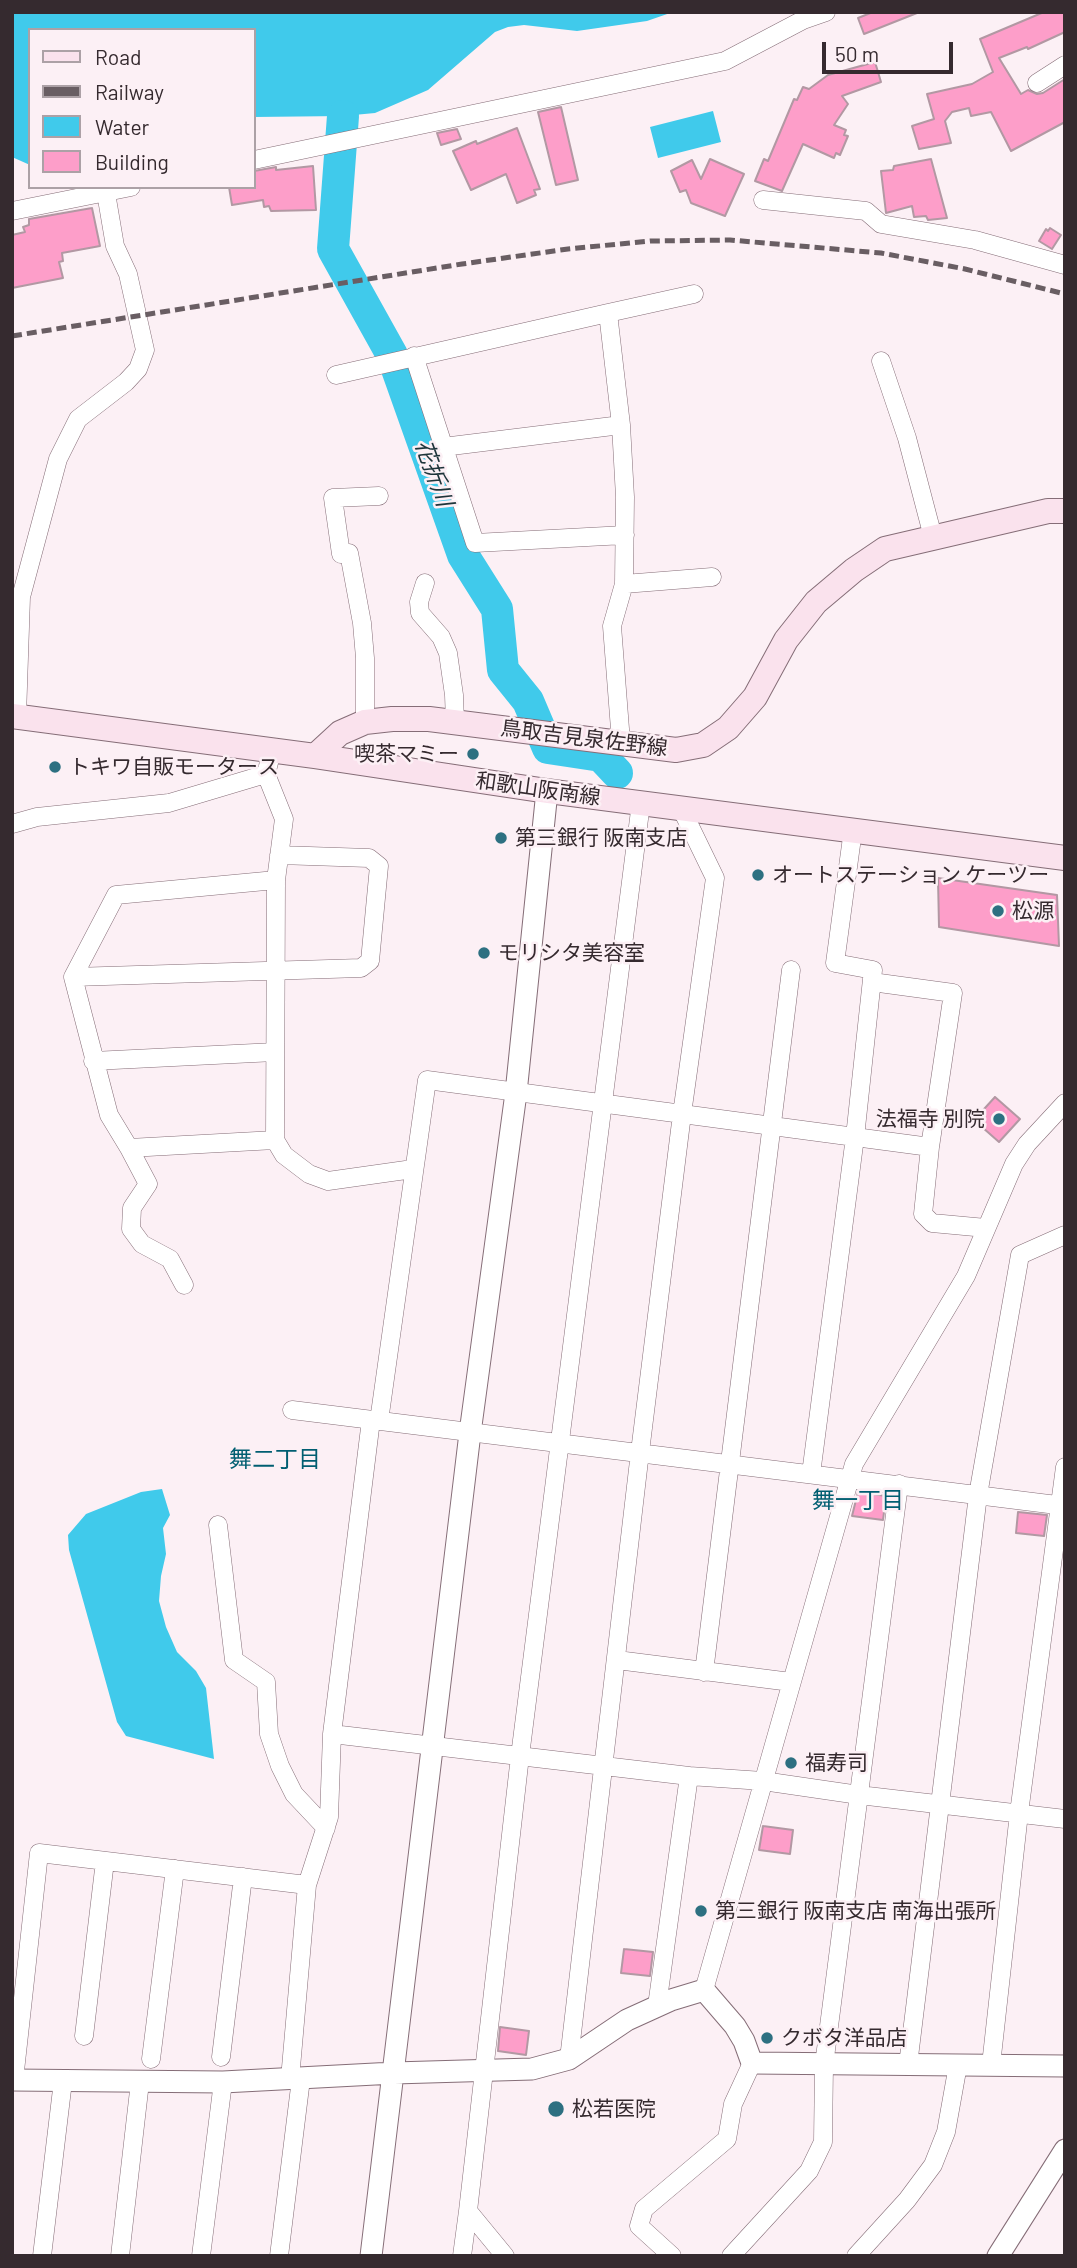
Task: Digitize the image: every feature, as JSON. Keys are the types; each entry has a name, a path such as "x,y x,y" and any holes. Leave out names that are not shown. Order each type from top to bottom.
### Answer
{"main road":[{"name":"鳥取吉見泉佐野線","path":"315,756 340,733 365,722 392,719 455,722 676,750 703,745 728,728 755,697 786,640 816,602 854,570 886,549 933,537 972,531 1048,511 1065,511"},
{"name":"和歌山阪南線","path":"15,716 269,762 315,756 547,791 1065,858"}],"street":[{"path":"256,160 725,61 803,20 826,12"},
{"path":"1037,83 1065,65"},
{"path":"12,211 123,189"},
{"path":"15,716 21,597 58,459 78,419 126,382 138,369 145,350 128,274 115,246 106,193"},
{"path":"763,200 866,211 881,224 975,240 1065,265"},
{"path":"336,375 694,294"},
{"path":"608,313 621,425 625,497 624,584 612,626 621,742"},
{"path":"414,356 475,544 625,535"},
{"path":"881,361 907,438 933,537"},
{"path":"443,447 621,425"},
{"path":"365,722 362,623 349,553 341,554 333,498 379,496"},
{"path":"624,584 712,577"},
{"path":"425,583 419,602 421,613 441,637 448,653 455,722"},
{"path":"12,824 37,817 169,803 269,762 284,820 276,880 275,1140 284,1155 309,1174 328,1181 413,1169"},
{"path":"371,2256 470,1433 516,1093 547,791"},
{"path":"462,2256 520,1756 641,803"},
{"path":"569,2059 640,1452 715,878 681,808"},
{"path":"811,1474 855,1137 873,970 835,963 853,830"},
{"path":"73,977 361,968 370,961 379,866 369,858 279,855"},
{"path":"184,1285 170,1259 142,1244 131,1229 132,1208 148,1184 109,1115 73,977 116,895 276,880"},
{"path":"704,1672 791,970"},
{"path":"872,982 953,993 923,1214 932,1223 986,1228"},
{"path":"93,1060 275,1052"},
{"path":"279,2256 295,2079 307,1885 329,1817 332,1734 375,1421 427,1080 930,1147"},
{"path":"704,1990 854,1464 966,1276 1014,1164 1027,1144 1065,1103"},
{"path":"129,1148 275,1140"},
{"path":"908,2065 978,1495 1020,1255 1065,1234"},
{"path":"292,1410 1063,1506"},
{"path":"991,2065 1019,1813 1063,1506 1065,1468"},
{"path":"731,2256 809,2171 823,2142 824,2065 899,1484"},
{"path":"218,1525 234,1661 267,1682 269,1734 280,1766 294,1794 326,1828"},
{"path":"617,1660 790,1682"},
{"path":"332,1734 689,1776 763,1781 1065,1819"},
{"path":"657,2006 689,1776"},
{"path":"307,1885 39,1853 13,2080 223,2082 532,2069 569,2059 627,2020 657,2006 704,1990"},
{"path":"85,2036 105,1861"},
{"path":"151,2059 175,1869"},
{"path":"221,2057 243,1877"},
{"path":"672,2256 639,2225 644,2209 727,2139 733,2104 752,2063 735,2026 704,1990"},
{"path":"752,2063 1065,2066"},
{"path":"856,2256 907,2200 933,2165 946,2132 958,2065"},
{"path":"42,2256 63,2081"},
{"path":"120,2256 140,2082"},
{"path":"201,2256 223,2082"},
{"path":"999,2256 1065,2150"},
{"path":"468,2211 505,2256"}],"water":[{"path":"12,12 673,12 647,21 577,31 524,25 508,27 495,32 428,90 375,113 343,116 256,117 256,28 28,28 28,164 12,157"},
{"path":"713,111 721,142 658,158 650,127"},
{"path":"162,1489 170,1515 163,1528 166,1554 159,1601 177,1652 196,1671 206,1688 214,1759 126,1736 117,1722 69,1550 68,1535 86,1514 141,1492"}],"building":[{"path":"873,12 917,13 864,34 858,18"},
{"path":"1044,12 1065,12 1065,32 1028,49 1027,47 999,58 1021,94 1028,90 1037,94 1043,93 1065,79 1065,122 1011,151 991,112 971,116 969,108 952,112 945,121 951,143 919,149 912,126 934,119 927,94 972,84 993,72 980,39"},
{"path":"875,62 881,82 842,96 848,104 834,125 846,130 844,135 848,136 840,155 836,153 834,158 803,144 782,191 755,181 764,159 768,161 794,99 797,100 803,87 809,89 828,75"},
{"path":"561,107 578,180 556,185 538,112"},
{"path":"517,128 540,189 534,190 536,195 517,203 506,174 471,190 453,151"},
{"path":"457,129 461,139 441,145 437,133"},
{"path":"710,159 744,174 725,216 691,203 686,190 680,192 671,171 692,160 701,179"},
{"path":"931,159 947,218 928,220 926,216 914,217 912,206 886,213 881,171"},
{"path":"313,166 316,210 271,211 269,206 264,207 263,200 232,205 229,189 256,189 256,171 276,167 276,170"},
{"path":"92,208 100,246 62,253 63,261 59,262 63,278 12,288 12,235 25,232 23,227 29,225 29,219"},
{"path":"1050,228 1061,235 1052,249 1039,241 1046,229 1048,231"},
{"name":"松源","path":"938,878 1057,895 1059,946 939,927"},
{"path":"995,1097 1020,1119 999,1142 974,1120"},
{"path":"858,1492 886,1496 883,1520 852,1516"},
{"path":"1018,1512 1047,1515 1044,1536 1016,1533"},
{"path":"763,1826 793,1830 790,1854 759,1850"},
{"path":"624,1949 653,1952 650,1976 621,1973"},
{"path":"500,2027 529,2031 526,2055 498,2051"}],"waterway":[{"name":"花折川","path":"343,116 333,249 392,355 463,555 497,609 503,670 528,701 548,748 601,756 617,773"}],"railway":[{"path":"12,336 462,264 650,241 730,240 881,253 965,269 1065,294"}],"place":[{"name":"喫茶マミー","path":"473,754"},
{"name":"トキワ自販モータース","path":"55,767"},
{"name":"第三銀行 阪南支店","path":"501,838"},
{"name":"オートステーション ケーツー","path":"758,875"},
{"name":"松源","path":"998,911"},
{"name":"モリシタ美容室","path":"484,953"},
{"name":"法福寺 別院","path":"999,1119"},
{"name":"福寿司","path":"791,1763"},
{"name":"第三銀行 阪南支店 南海出張所","path":"701,1911"},
{"name":"クボタ洋品店","path":"767,2038"},
{"name":"松若医院","path":"556,2109"}],"district":[{"name":"舞二丁目","path":"275,1459"},
{"name":"舞一丁目","path":"858,1500"}]}
